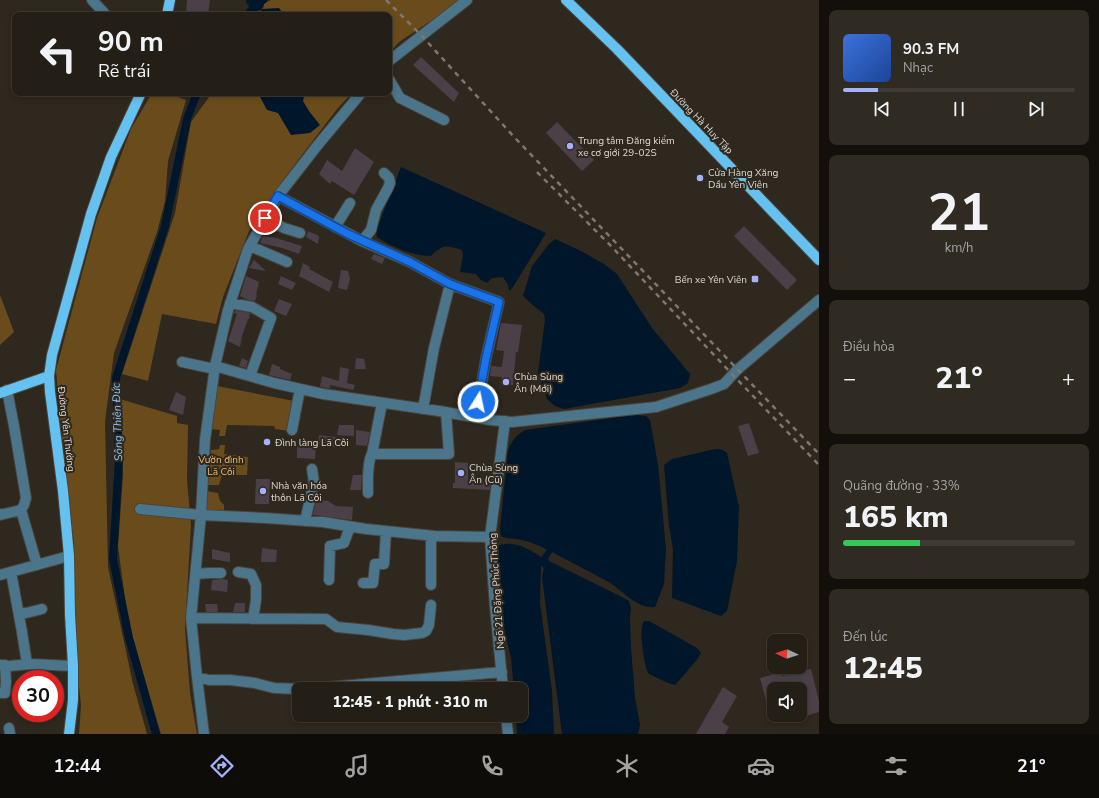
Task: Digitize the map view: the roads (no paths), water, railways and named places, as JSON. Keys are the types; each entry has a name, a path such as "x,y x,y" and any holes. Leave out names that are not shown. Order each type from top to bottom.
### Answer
{"main road":[{"path":"167,12 170,0"},
{"name":"Đường Hà Huy Tập","path":"570,1 819,260"},
{"name":"Đường Yên Thường","path":"69,734 73,700 73,666 69,556 63,491 49,376 52,354 91,214 111,157 140,96"},
{"path":"3,392 49,376"}],"street":[{"path":"92,0 103,12"},
{"path":"392,59 467,0"},
{"path":"392,84 400,98 444,120"},
{"path":"204,734 191,618 202,515 205,440 215,366 230,303 250,246 278,196 359,96"},
{"path":"362,241 371,230 376,210 390,182 389,178 384,173"},
{"path":"278,196 362,241 410,262 450,284 499,302 486,358 476,417"},
{"path":"335,227 350,203"},
{"path":"265,218 284,228 300,233"},
{"path":"250,246 287,262"},
{"path":"423,409 434,348 450,284"},
{"path":"182,362 209,368 215,366 323,394 512,422 656,407 724,384 737,370 819,300"},
{"path":"230,303 252,307 271,318 250,376"},
{"path":"292,430 300,389"},
{"path":"0,514 21,510 26,498 14,426 3,392"},
{"path":"368,493 369,462 372,454 382,403"},
{"path":"372,454 449,454 446,412"},
{"name":"Ngõ 21 Đặng Phúc Thông","path":"503,682 490,536 505,421"},
{"path":"305,521 314,482 312,469"},
{"path":"140,509 202,515 323,522 431,536 490,536"},
{"path":"21,510 37,565"},
{"path":"329,580 330,546 344,543 350,526"},
{"path":"363,583 373,583 375,564 384,564 386,531"},
{"path":"431,536 431,585"},
{"path":"0,575 69,556"},
{"path":"11,572 27,664"},
{"path":"238,572 251,574 256,584 256,600 253,619"},
{"path":"196,574 221,573"},
{"path":"191,618 326,619 337,628 368,630 404,635 422,633 426,631 429,625 431,606"},
{"path":"19,613 42,609"},
{"path":"0,693 5,693 6,682 2,665 27,664 73,666"},
{"path":"387,682 502,672"},
{"path":"197,677 209,680 230,680 255,683 274,688 292,689"},
{"path":"507,722 508,734"}],"water":[{"path":"279,8 282,12 260,12 262,9"},
{"path":"260,96 304,96 303,101 320,125 310,133 291,135 278,113 267,110"},
{"path":"401,167 546,233 513,287 509,291 508,285 503,277 492,278 487,283 481,280 476,274 460,272 463,256 462,250 452,247 445,247 439,249 431,256 424,256 403,250 377,237 376,231"},
{"path":"555,239 581,251 604,264 617,274 652,328 690,374 688,383 680,388 564,409 555,406 547,399 538,373 545,320 544,314 523,296 532,266 549,244"},
{"path":"634,415 646,416 650,420 658,465 666,549 664,584 655,607 649,607 636,602 607,581 552,552 548,559 549,561 629,601 631,608 631,648 635,698 640,725 638,734 562,734 542,577 544,568 541,566 540,603 552,691 554,734 517,734 516,722 528,722 528,682 513,682 511,658 503,624 498,576 498,546 503,544 515,544 532,551 541,557 547,550 528,542 501,536 500,528 508,450 515,438 525,430"},
{"path":"721,449 727,453 739,507 737,561 727,611 721,616 672,598 673,550 669,526 664,465 672,459"},
{"path":"644,621 649,621 697,648 701,653 675,685 649,674 647,671 642,637 642,625"}],"waterway":[{"name":"Sông Thiên Đức","path":"253,0 257,4"},
{"name":"Sông Thiên Đức","path":"250,12 263,0"},
{"name":"Sông Thiên Đức","path":"156,734 129,638 113,559 119,460 116,378 165,226 187,119 196,96"}],"railway":[{"path":"386,0 421,35 516,139 819,454"},
{"path":"537,172 611,246 819,465"}],"place":[{"name":"Trung tâm Đăng kiểm xe cơ giới 29-02S","path":"570,146"},
{"name":"Cửa Hàng Xăng Dầu Yên Viên","path":"700,178"},
{"name":"Bến xe Yên Viên","path":"755,279"},
{"name":"Chùa Sùng Ân (Mới)","path":"506,382"},
{"name":"Đình làng Lã Côi","path":"267,442"},
{"name":"Chùa Sùng Ân (Cũ)","path":"461,473"},
{"name":"Nhà văn hóa thôn Lã Côi","path":"263,491"}],"park label":[{"name":"Vườn đình Lã Côi","path":"221,464"}]}
